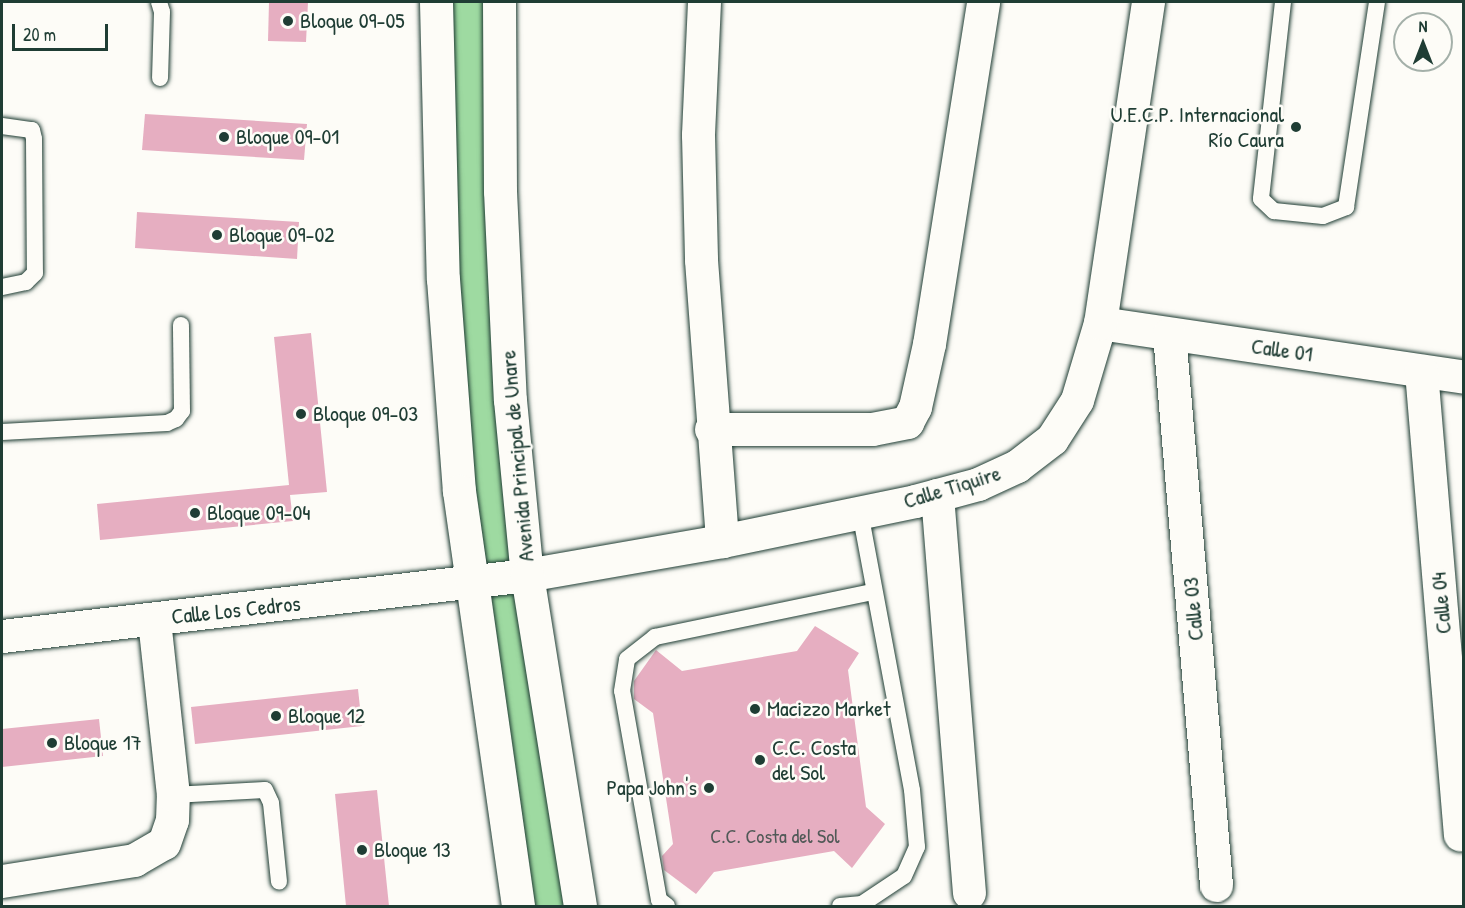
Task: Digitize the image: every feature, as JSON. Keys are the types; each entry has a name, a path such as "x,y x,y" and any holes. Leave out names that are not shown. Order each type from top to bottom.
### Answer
{"street":[{"path":"436,2 444,301 470,583 518,906"},
{"name":"Avenida Principal de Unare","path":"499,2 503,300 527,575 580,906"},
{"path":"704,2 698,146 711,429 722,541"},
{"path":"711,429 872,429 907,422 915,407 929,344 983,2"},
{"name":"Calle Tiquire","path":"470,583 722,541 937,495 978,484 1017,466 1052,439 1077,400 1100,323 1148,2"},
{"name":"Calle 01","path":"1100,323 1464,377"},
{"name":"Calle 03","path":"1169,334 1216,885"},
{"name":"Calle 04","path":"1421,371 1460,834"},
{"path":"937,495 969,893"},
{"name":"Calle Los Cedros","path":"2,636 470,583"},
{"path":"2,881 134,860 149,855 164,843 172,820 173,795 154,619"}],"lane":[{"path":"159,2 162,12 160,78"},
{"path":"1283,2 1261,199 1275,211 1323,216 1346,207 1377,2"},
{"path":"2,126 32,130 34,139 35,273 26,282 2,287"},
{"path":"2,432 167,423 176,419 182,411 181,325"},
{"path":"840,906 862,904 904,876 917,847 912,790 872,592 860,512"},
{"path":"667,906 659,900 622,691 627,658 655,637 872,592"},
{"path":"173,795 265,790 271,803 279,882"}],"green space":[{"path":"436,2 499,2 500,191 580,906 518,906 505,826 436,47"}],"building":[{"name":"Bloque 09-05","path":"269,2 308,2 306,42 268,41"},
{"name":"Bloque 09-01","path":"145,114 307,124 304,160 142,150"},
{"name":"Bloque 09-02","path":"137,212 299,222 297,259 135,248"},
{"path":"311,333 327,492 290,495 293,521 100,540 97,504 289,485 274,337"},
{"name":"C.C. Costa del Sol","path":"815,626 859,653 848,670 866,807 885,824 852,868 834,851 714,872 696,894 664,870 662,856 673,844 653,713 634,699 634,681 656,650 682,671 797,651"},
{"name":"Bloque 12","path":"358,689 362,726 195,744 191,707"},
{"name":"Bloque 17","path":"99,719 103,756 2,767 2,729"},
{"name":"Bloque 13","path":"377,790 389,906 346,906 335,794"}],"place":[{"name":"Bloque 09-05","path":"288,21"},
{"name":"U.E.C.P. Internacional Río Caura","path":"1296,127"},
{"name":"Bloque 09-01","path":"224,137"},
{"name":"Bloque 09-02","path":"217,235"},
{"name":"Bloque 09-03","path":"301,414"},
{"name":"Bloque 09-04","path":"195,513"},
{"name":"Macizzo Market","path":"755,709"},
{"name":"Bloque 12","path":"276,716"},
{"name":"Bloque 17","path":"52,743"},
{"name":"C.C. Costa del Sol","path":"760,760"},
{"name":"Papa John's","path":"709,788"},
{"name":"Bloque 13","path":"362,850"}]}
